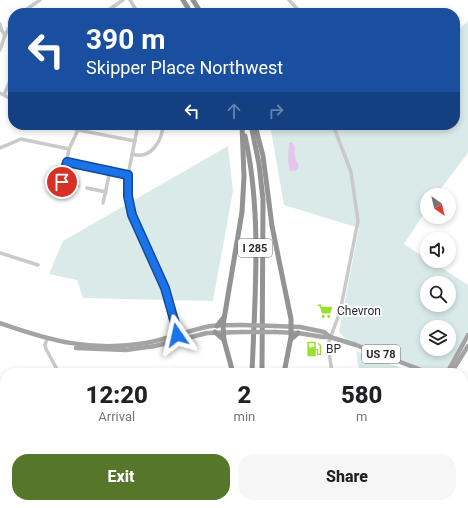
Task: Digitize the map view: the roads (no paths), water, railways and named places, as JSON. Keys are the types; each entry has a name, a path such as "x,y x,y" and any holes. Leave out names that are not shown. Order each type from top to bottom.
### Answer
{"highway":[{"path":"232,368 224,340 223,325 242,212 244,177 242,130"},
{"name":"I 285","path":"243,130 251,169 255,209 252,368"},
{"name":"I 285","path":"252,130 259,164 263,200 262,368"},
{"path":"256,130 265,168 272,226 290,313 291,332 285,368"},
{"path":"217,326 224,316"},
{"path":"216,332 224,340"},
{"path":"290,340 298,333"}],"main road":[{"name":"US 78","path":"0,323 47,340 77,348 118,350 145,348 201,334 216,332 291,332 330,337 360,346 416,368"},
{"name":"US 78","path":"47,340 78,345 112,346 146,343 202,328 223,325 291,326 324,332 330,337"},
{"path":"449,368 468,335"},
{"path":"454,368 468,346"}],"street":[{"path":"28,8 40,0"},
{"path":"112,8 124,0"},
{"path":"289,0 296,8"},
{"path":"0,24 5,35"},
{"path":"0,50 8,30"},
{"path":"2,94 8,84"},
{"path":"60,194 69,149 78,130 135,142"},
{"path":"137,130 128,175 128,196 132,215 165,288 175,321 177,335 176,340"},
{"path":"132,154 137,156 149,153 161,138 162,130"},
{"path":"331,368 328,344 340,312 358,221 351,172 335,130"},
{"path":"0,148 21,139 69,149"},
{"path":"67,162 128,175"},
{"path":"103,203 110,171"},
{"path":"62,182 78,186"},
{"path":"87,188 106,192"},
{"path":"0,253 38,265"},
{"path":"47,340 45,345 46,349 56,368"}],"place":[{"name":"Chevron","path":"325,311"},
{"name":"BP","path":"314,349"}]}
